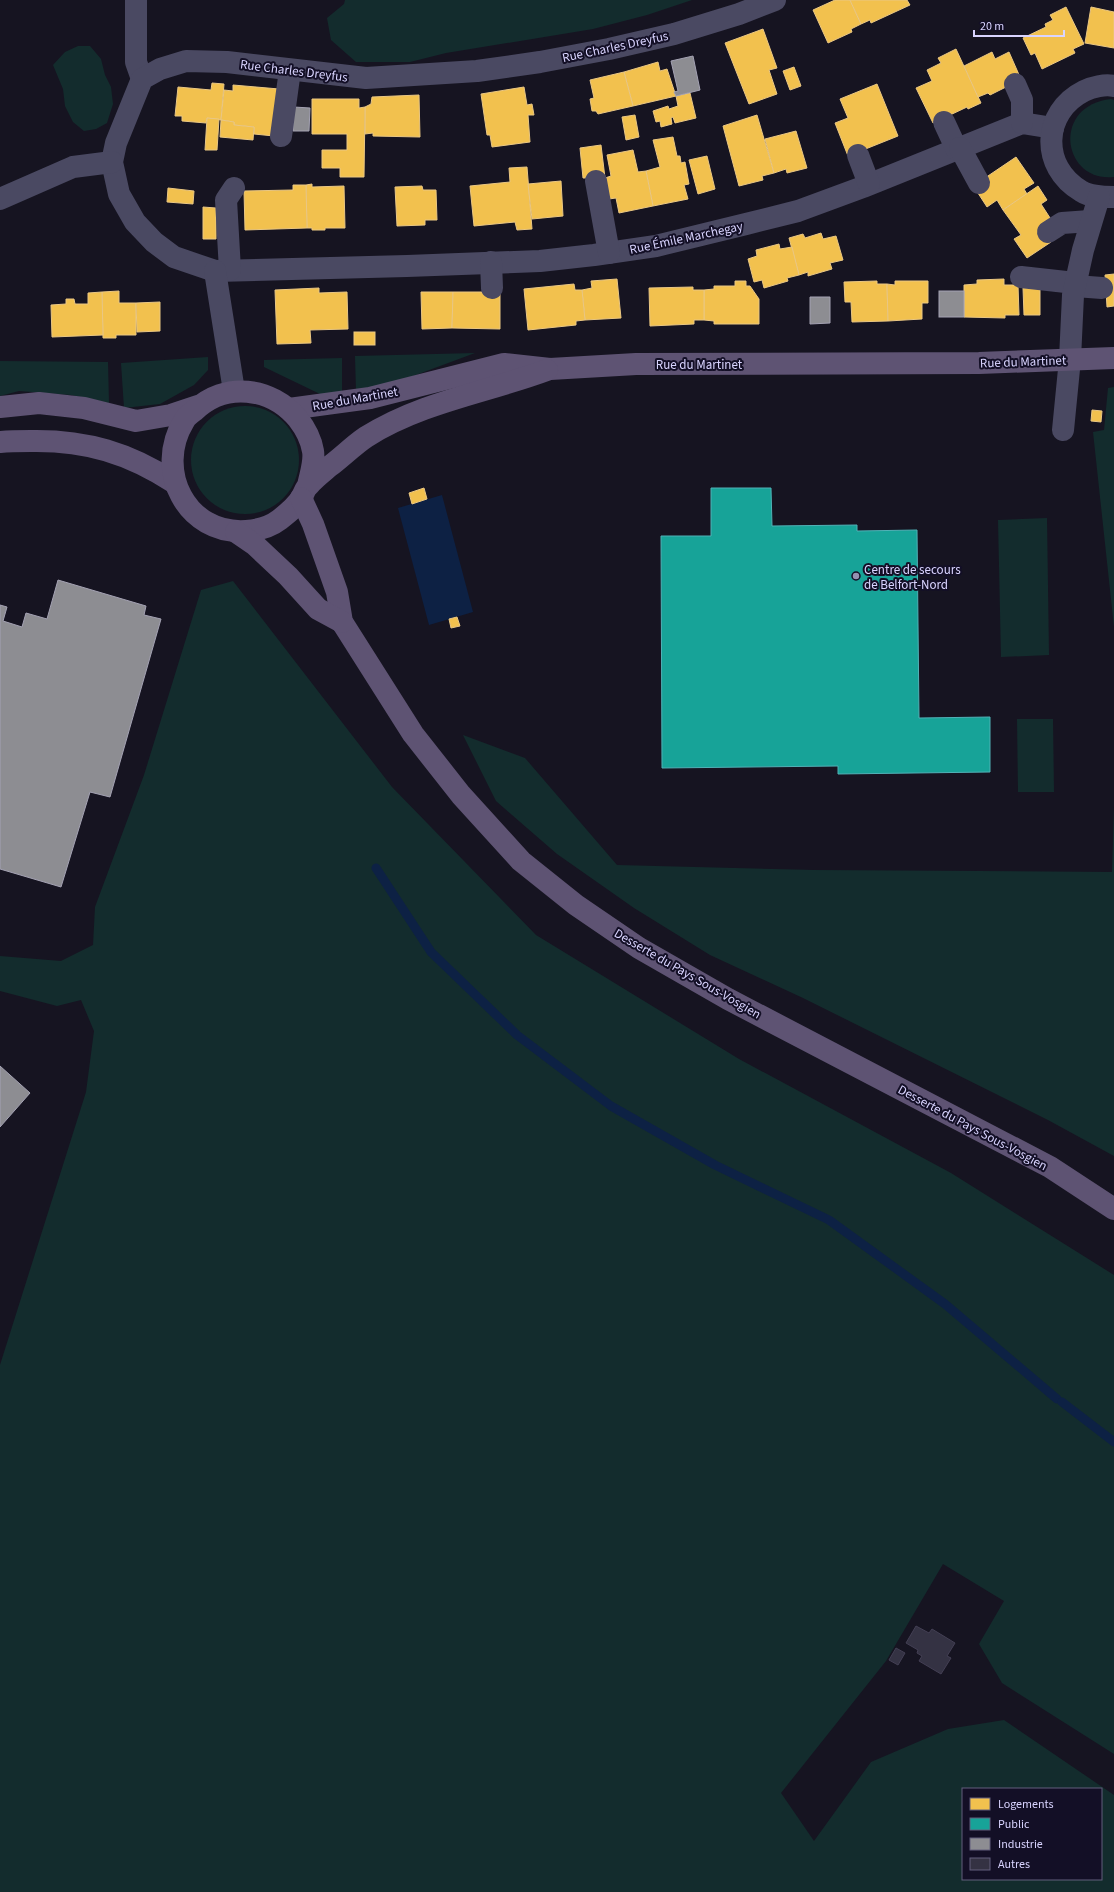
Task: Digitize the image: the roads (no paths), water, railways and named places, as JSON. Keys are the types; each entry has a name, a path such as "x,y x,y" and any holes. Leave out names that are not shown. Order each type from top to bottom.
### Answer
{"main road":[{"name":"Rue du Martinet","path":"289,409 370,398 504,364 550,369 636,364 978,363 1114,358"},
{"path":"304,492 365,438 378,430 446,402 512,383 550,369"},
{"path":"0,407 39,403 84,408 115,417 136,421 171,415 200,404 213,397 234,391 250,391 271,397 289,409 305,428 313,451 312,469 304,492 293,509 276,523 256,530 236,532 216,527 198,517 184,502 175,483 171,462 175,440 185,420 200,404"},
{"path":"0,442 56,441 104,449 150,467 175,483"},
{"name":"Desserte du Pays Sous-Vosgien","path":"304,492 313,524 337,592 342,622 413,734 461,796 521,861 576,905 639,948 721,995 1050,1167 1114,1209"},
{"path":"236,532 255,545 272,560 318,609 342,622"}],"street":[{"path":"136,0 136,62 142,79 116,142 112,162 119,194 144,233 174,257 222,270"},
{"name":"Rue Charles Dreyfus","path":"142,79 160,69 186,61 227,62 290,70 373,77 477,71 540,62 609,49 674,34 739,14 775,0"},
{"path":"281,136 290,70"},
{"path":"1015,84 1022,100 1022,123 1053,128"},
{"path":"1063,430 1075,284 1090,221 1107,197 1082,191 1066,180 1056,165 1051,147 1053,128 1060,110 1074,97 1091,88 1114,86"},
{"path":"944,122 958,149 979,183"},
{"name":"Rue Émile Marchegay","path":"222,270 300,269 540,260 609,253 656,246 791,213 869,184 1022,123"},
{"path":"858,155 869,184"},
{"path":"0,199 73,167 112,162"},
{"path":"596,181 609,253"},
{"path":"234,188 226,200 222,270 234,391"},
{"path":"1048,232 1062,223 1090,221"},
{"path":"491,262 492,288"},
{"path":"1021,277 1102,288"}],"water":[{"path":"442,495 473,612 429,625 398,508"}],"waterway":[{"path":"376,868 431,952 517,1035 611,1106 715,1165 829,1220 945,1304 1057,1399"},
{"path":"1062,1402 1114,1442"}],"place":[{"name":"Centre de secours de Belfort-Nord","path":"856,576"}]}
